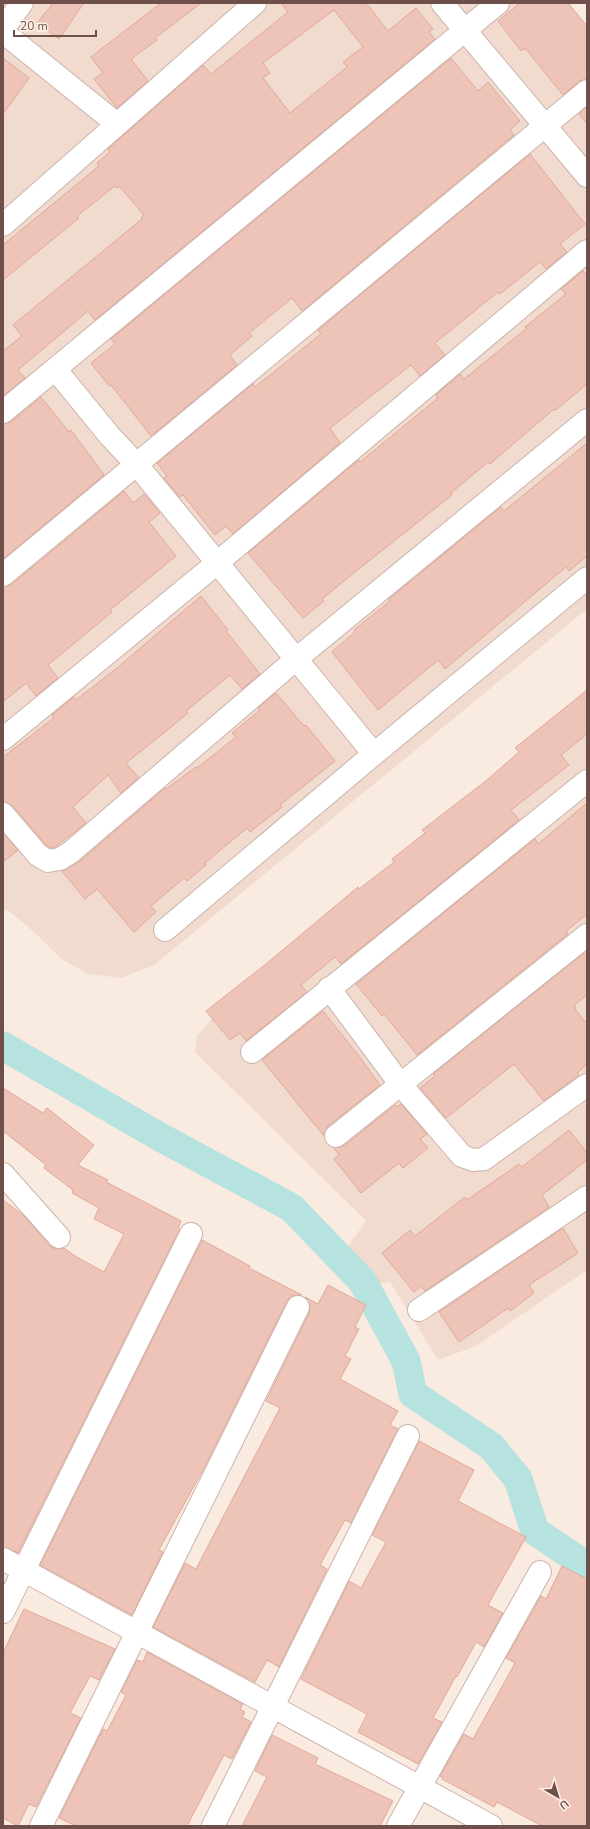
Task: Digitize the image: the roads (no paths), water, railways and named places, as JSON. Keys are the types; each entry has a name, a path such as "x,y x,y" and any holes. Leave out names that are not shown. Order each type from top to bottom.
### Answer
{"street":[{"path":"3,29 22,3"},
{"path":"3,224 255,3"},
{"path":"442,3 587,176"},
{"path":"3,412 56,370 498,3"},
{"path":"3,32 116,124"},
{"path":"3,575 587,91"},
{"path":"3,739 217,563 587,251"},
{"path":"56,370 109,435 137,465 295,660 374,754"},
{"path":"3,814 38,856 48,861 60,859 71,852 295,660 587,420"},
{"path":"165,930 374,754 587,578"},
{"path":"252,1052 329,988 587,782"},
{"path":"336,1136 402,1085 587,935"},
{"path":"329,988 402,1085 462,1156 473,1160 484,1159 587,1085"},
{"path":"3,1174 59,1237"},
{"path":"419,1310 587,1197"},
{"path":"3,1612 191,1234"},
{"path":"41,1826 298,1307"},
{"path":"213,1826 408,1436"},
{"path":"3,1559 491,1826"},
{"path":"398,1826 540,1572"}],"waterway":[{"path":"3,1046 160,1137 292,1208 363,1282 406,1361 413,1394 491,1446 518,1479 535,1531 587,1566"}]}
